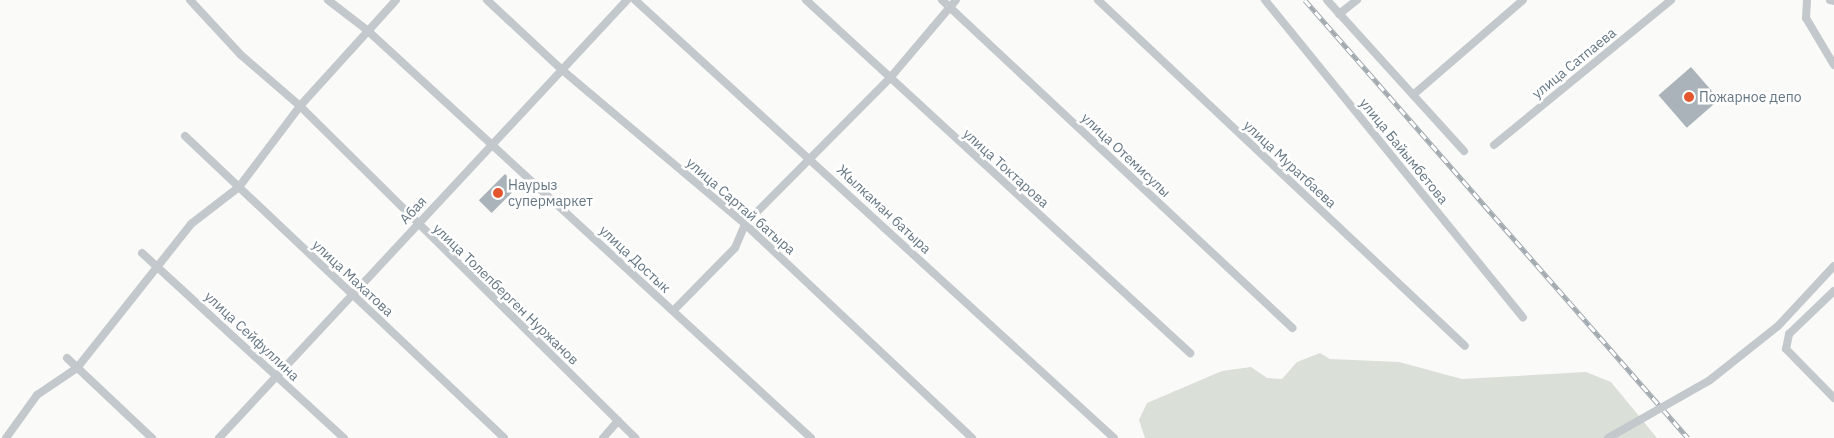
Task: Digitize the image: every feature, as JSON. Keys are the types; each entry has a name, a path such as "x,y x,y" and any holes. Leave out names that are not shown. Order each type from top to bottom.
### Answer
{"street":[{"name":"улица Толепберген Нуржанов","path":"190,0 240,55 300,106 635,438"},
{"name":"улица Достык","path":"328,0 367,30 811,438"},
{"path":"6,438 37,395 77,368 159,268 190,224 239,187 300,106 396,0"},
{"name":"улица Сартай батыра","path":"487,0 561,69 745,224 972,438"},
{"name":"Абая","path":"219,438 275,374 627,0"},
{"name":"Жылкаман батыра","path":"635,0 812,159 1114,438"},
{"name":"улица Токтарова","path":"806,0 1190,353"},
{"name":"улица Отемисулы","path":"942,0 1294,328"},
{"path":"673,311 735,248 745,224 812,159 890,78 956,0"},
{"name":"улица Муратбаева","path":"1098,0 1464,346"},
{"name":"улица Байымбетова","path":"1265,0 1523,318"},
{"path":"1327,0 1464,151"},
{"path":"1339,14 1357,0"},
{"path":"1413,95 1523,0"},
{"name":"улица Сатпаева","path":"1494,145 1671,0"},
{"path":"1808,0 1806,18 1834,65"},
{"path":"1830,0 1834,1"},
{"name":"улица Махатова","path":"185,136 504,438"},
{"name":"улица Сейфуллина","path":"142,253 344,438"},
{"path":"1608,438 1710,380 1778,326 1834,266"},
{"path":"1834,291 1789,334 1786,349 1834,398"},
{"path":"66,358 152,438"},
{"path":"603,438 618,421"}],"shaded area":[{"path":"1320,353 1330,359 1399,362 1462,379 1586,372 1611,382 1657,438 1145,438 1139,420 1147,403 1222,371 1251,367 1267,378 1282,379 1297,362"}],"building":[{"name":"Пожарное депо","path":"1691,67 1719,99 1687,128 1659,95"},
{"name":"Наурыз супермаркет","path":"505,174 518,187 492,213 479,200"}],"railway":[{"path":"1305,0 1688,438"}],"place":[{"name":"Пожарное депо","path":"1689,97"},
{"name":"Наурыз супермаркет","path":"498,193"}]}
